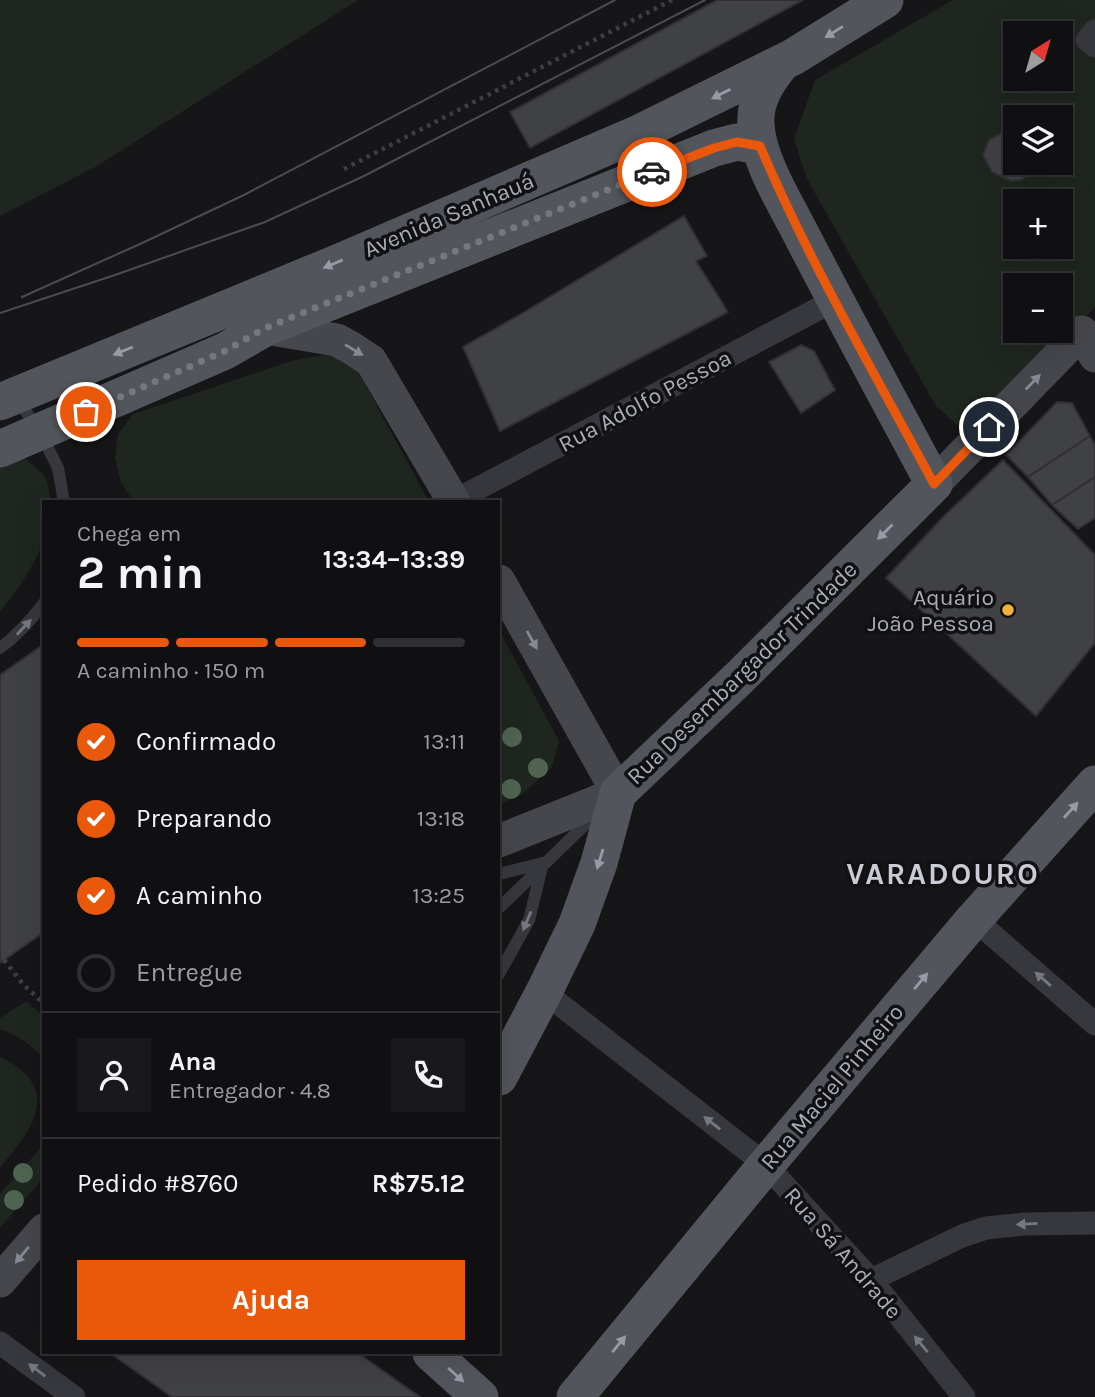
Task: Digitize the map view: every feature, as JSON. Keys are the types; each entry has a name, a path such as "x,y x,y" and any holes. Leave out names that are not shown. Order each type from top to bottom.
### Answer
{"main road":[{"name":"Avenida Sanhauá","path":"7,399 581,159 782,63 885,0"},
{"path":"782,63 768,80 758,101 756,124 760,146 776,184 835,300 934,484"},
{"name":"Avenida Sanhauá","path":"0,449 225,351 265,328 714,148 737,142 760,146"},
{"name":"Rua Desembargador Trindade","path":"500,1075 577,924 599,863 618,793 739,678 934,484"},
{"name":"Rua Maciel Pinheiro","path":"575,1397 974,919 1095,784"},
{"path":"432,1354 480,1397"}],"street":[{"path":"1095,31 1087,40 1095,46"},
{"name":"Rua Adolfo Pessoa","path":"458,500 835,300"},
{"path":"265,328 337,340 371,361 453,500"},
{"name":"Rua Desembargador Trindade","path":"934,484 1091,335"},
{"path":"500,583 618,793 500,841"},
{"path":"974,919 1095,1024"},
{"name":"Rua Sá Andrade","path":"544,992 766,1165 870,1280 964,1397"},
{"path":"870,1280 962,1236 986,1228 1025,1224 1095,1223"},
{"path":"0,1281 42,1232"},
{"path":"0,1343 74,1397"}],"lane":[{"path":"7,399 40,432 58,468 64,500"},
{"path":"0,648 16,636 42,605"},
{"path":"500,907 618,793"},
{"path":"500,874 544,863"},
{"path":"500,972 528,920 544,863"}],"path":[{"path":"344,169 672,0"},
{"path":"4,960 42,1002"}],"shaded area":[{"path":"0,0 358,0 97,166 0,216"},
{"path":"953,0 1095,0 1095,307 1073,329 1073,273 1003,273 1003,343 1059,343 981,421 957,425 936,406 807,179 794,139 815,80"},
{"path":"329,354 353,362 428,500 133,500 121,483 115,458 118,434 133,414 291,361"},
{"path":"23,457 44,475 50,500 42,500 42,544 38,554 20,586 0,611 0,466"},
{"path":"500,632 559,741 552,767 522,794 500,805"},
{"path":"26,1001 42,1015 42,1057 24,1041 0,1029 0,1018"},
{"path":"0,1057 19,1069 31,1082 37,1095 32,1123 0,1167"},
{"path":"42,1146 42,1179 0,1228 0,1194"}],"building":[{"path":"717,0 803,0 530,148 510,112"},
{"path":"1003,132 1003,175 1028,175 1021,180 1011,181 992,172 983,155 989,140"},
{"path":"684,216 707,256 696,261 728,312 500,431 463,347"},
{"path":"801,345 814,351 835,390 801,413 769,362"},
{"path":"1057,402 1072,403 1090,436 1028,477 1006,455"},
{"path":"1090,436 1095,445 1095,477 1052,505 1028,477"},
{"name":"Aquário João Pessoa","path":"1003,460 1095,555 1095,643 1036,716 886,578 943,517"},
{"path":"1095,477 1095,518 1078,529 1052,505"},
{"path":"42,645 42,933 0,963 0,675"},
{"path":"111,1354 359,1354 420,1397 172,1397"}],"tram line":[{"path":"22,297 244,195 615,0"},
{"path":"0,313 265,222 364,176 705,0"}],"way so far":[{"path":"86,412 225,351 265,328 652,172"}],"place":[{"name":"Aquário João Pessoa","path":"1008,610"}],"district":[{"name":"VARADOURO","path":"943,874"}],"route":[{"path":"652,172 737,142 760,146 776,184 835,300 934,484 989,427"}]}
